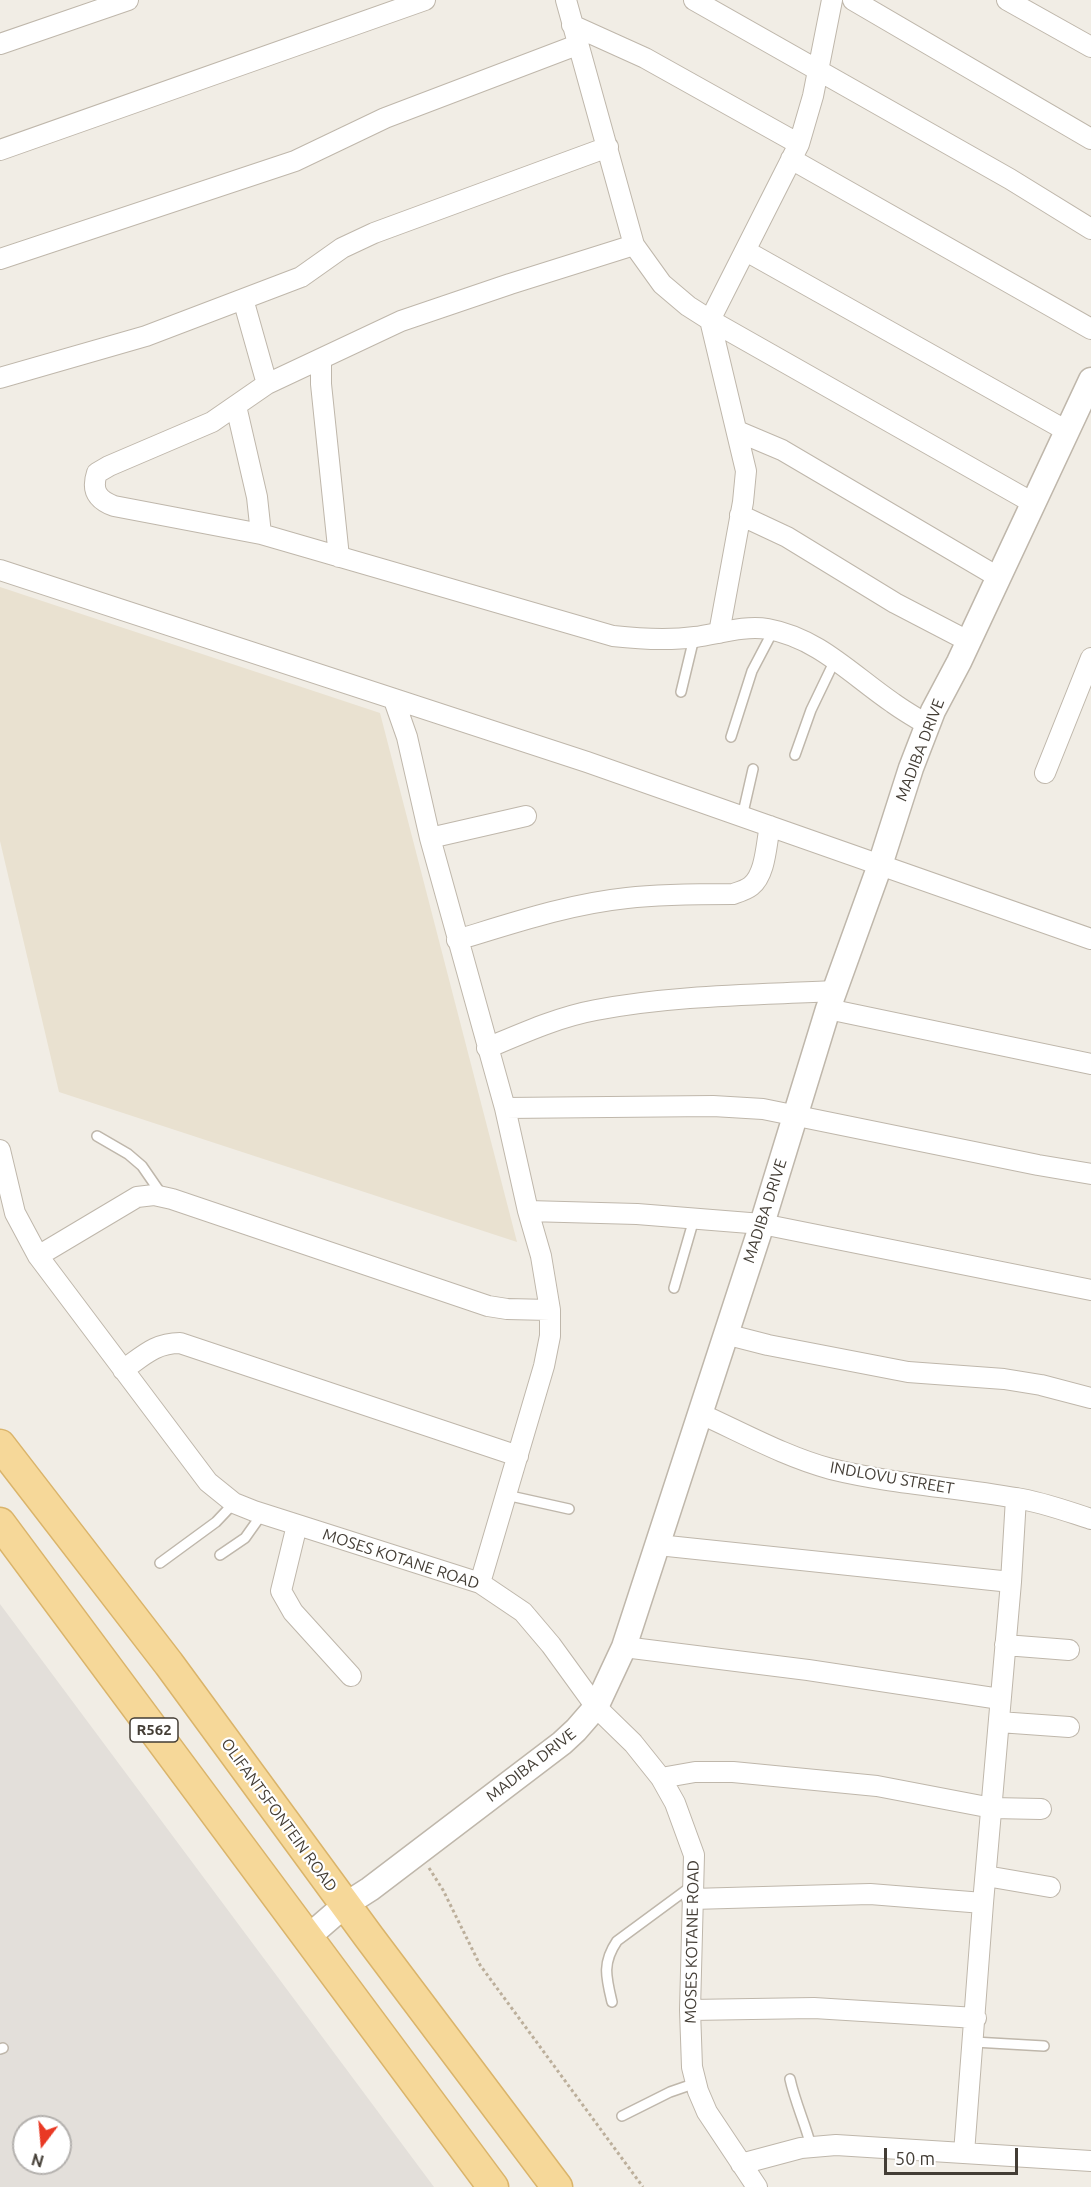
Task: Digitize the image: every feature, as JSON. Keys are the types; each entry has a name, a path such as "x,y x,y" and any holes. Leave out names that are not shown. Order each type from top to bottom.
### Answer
{"main road":[{"name":"OLIFANTSFONTEIN ROAD","path":"0,1444 169,1664 345,1905 557,2187"},
{"name":"R562","path":"0,1523 493,2187"}],"street":[{"path":"0,44 128,0"},
{"path":"0,150 425,0"},
{"path":"566,0 634,245 662,284 688,306 710,320 1033,503"},
{"path":"694,0 1010,179 1091,230"},
{"path":"719,633 746,487 746,471 710,320 795,152 813,96 832,0"},
{"path":"853,0 1091,139"},
{"path":"1007,0 1091,47"},
{"path":"572,25 645,58 795,152 1091,329"},
{"path":"0,259 295,161 385,118 577,45"},
{"path":"0,378 146,336 301,277 342,248 374,233 608,147"},
{"path":"634,245 401,321 267,384 212,422 109,466 97,473 94,483 96,493 102,501 114,506 261,534 613,636 650,640 694,638 741,630 766,629 790,635 809,643 928,725"},
{"path":"746,250 1067,431"},
{"path":"243,299 267,384"},
{"path":"321,359 321,384 339,557"},
{"name":"MADIBA DRIVE","path":"308,1937 345,1905 562,1743 596,1707 624,1647 762,1224 831,1000 880,865 911,768 928,725 1091,380"},
{"path":"236,406 254,486 261,534"},
{"path":"736,431 782,450 998,577"},
{"path":"740,515 787,537 895,603 968,641"},
{"path":"0,570 587,762 1091,939"},
{"path":"1045,773 1091,658"},
{"path":"394,700 407,737 430,838 505,1108 528,1211 541,1256 550,1310 550,1336 544,1366 480,1583"},
{"path":"430,838 526,816"},
{"path":"458,940 534,917 595,903 669,895 733,894 748,888 756,881 761,870 770,826"},
{"path":"488,1048 537,1027 595,1010 663,1000 831,1000 1091,1065"},
{"path":"505,1108 713,1106 763,1109 1091,1174"},
{"name":"MOSES KOTANE ROAD","path":"0,1150 15,1213 38,1256 207,1482 234,1503 262,1514 480,1583 523,1612 596,1707 633,1743 661,1778 675,1803 694,1855 690,2010 692,2067 707,2112 757,2187"},
{"path":"38,1256 137,1197 154,1195 488,1306 550,1310"},
{"path":"528,1211 637,1214 762,1224 1091,1290"},
{"path":"725,1334 768,1345 908,1372 1004,1378 1091,1398"},
{"path":"123,1370 152,1349 166,1343 180,1343 518,1456"},
{"name":"INDLOVU STREET","path":"700,1414 772,1447 830,1468 902,1482 1038,1502 1091,1519"},
{"path":"964,2153 1016,1498"},
{"path":"297,1525 281,1591 293,1612 351,1676"},
{"path":"658,1545 1011,1582"},
{"path":"1005,1645 1069,1650"},
{"path":"624,1647 1000,1699"},
{"path":"999,1722 1069,1727"},
{"path":"661,1778 695,1772 733,1772 877,1786 992,1808 1041,1809"},
{"path":"986,1876 1050,1887"},
{"path":"693,1892 870,1894 983,1903"},
{"path":"690,2010 814,2008 976,2018"},
{"path":"741,2164 811,2146 836,2145 1091,2161"}],"lane":[{"path":"731,737 752,671 773,631"},
{"path":"681,692 694,638"},
{"path":"795,756 811,710 835,660"},
{"path":"742,816 753,769"},
{"path":"97,1136 128,1154 142,1166 163,1197"},
{"path":"674,1288 694,1219"},
{"path":"506,1495 569,1509"},
{"path":"160,1563 216,1522 234,1503"},
{"path":"220,1555 245,1538 262,1514"},
{"path":"612,2002 606,1974 609,1953 617,1941 693,1892"},
{"path":"974,2042 1044,2046"},
{"path":"790,2079 793,2096 811,2146"},
{"path":"622,2116 670,2092 696,2083"}],"path":[{"path":"419,1851 443,1890 480,1965 643,2187"}],"shaded area":[{"path":"0,587 380,713 517,1242 59,1092 0,841"},
{"path":"0,1604 434,2187 0,2187"}]}
